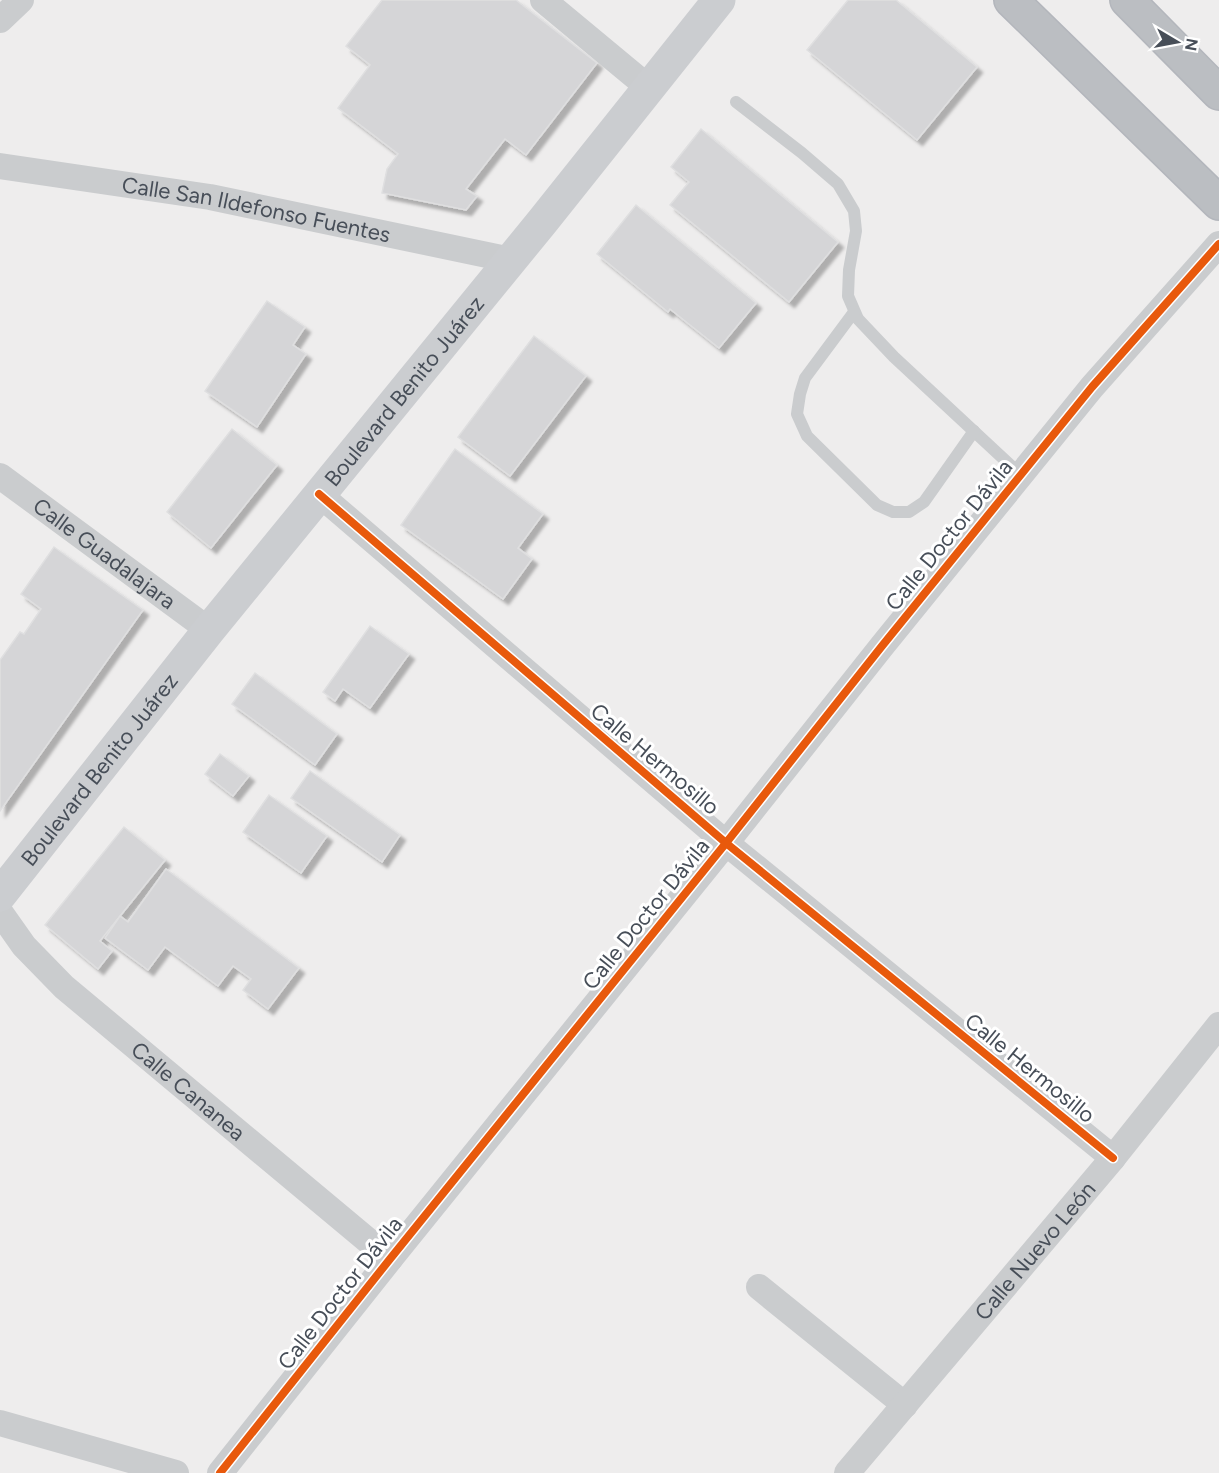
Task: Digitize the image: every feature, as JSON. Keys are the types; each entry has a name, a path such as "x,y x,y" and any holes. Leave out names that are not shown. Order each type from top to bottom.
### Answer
{"highway":[{"path":"1011,0 1219,203"},
{"path":"1126,0 1219,93"}],"main road":[{"name":"Boulevard Benito Juárez","path":"0,895 209,630 511,260 719,0"}],"street":[{"path":"0,20 21,0"},
{"path":"543,0 650,88"},
{"name":"Calle San Ildefonso Fuentes","path":"0,166 210,197 511,260"},
{"name":"Calle Doctor Dávila","path":"220,1473 1092,387 1219,244"},
{"name":"Calle Guadalajara","path":"0,476 209,630"},
{"name":"Calle Hermosillo","path":"319,494 726,843 1113,1158"},
{"name":"Calle Cananea","path":"0,912 24,946 64,987 390,1259"},
{"name":"Calle Nuevo León","path":"847,1473 1113,1158 1219,1025"},
{"path":"759,1287 905,1405"},
{"path":"0,1423 176,1473"}],"lane":[{"path":"736,102 838,184 854,211 856,231 849,270 848,296 858,319 894,357 1021,475"},
{"path":"854,312 805,378 797,414 807,436 877,505 892,512 909,512 924,502 974,431"}],"building":[{"path":"382,0 516,0 597,63 526,155 505,139 466,189 477,196 466,210 382,193 387,169 398,154 338,108 370,65 346,46"},
{"path":"848,0 896,0 977,67 917,140 807,50"},
{"path":"701,129 838,242 789,302 670,205 689,182 671,167"},
{"path":"636,205 756,303 719,348 670,309 668,312 597,254"},
{"path":"267,301 305,327 293,345 306,354 257,427 205,391"},
{"path":"534,336 586,376 510,476 458,437"},
{"path":"232,429 277,465 211,548 167,512"},
{"path":"455,449 543,514 518,548 532,559 503,599 401,525"},
{"path":"54,547 143,610 0,811 0,660 20,632 24,634 41,609 21,594"},
{"path":"370,626 409,654 370,708 343,689 335,701 323,692"},
{"path":"255,673 337,734 315,765 232,704"},
{"path":"220,754 249,776 233,796 205,774"},
{"path":"310,771 400,835 382,862 291,798"},
{"path":"269,795 327,836 301,873 243,832"},
{"path":"124,827 165,860 100,941 112,951 98,969 45,925"},
{"path":"166,869 299,968 268,1009 243,990 251,979 233,966 218,986 165,947 148,970 105,938 120,916 128,922"}],"cycle path":[{"path":"220,1473 1092,387 1219,244"},
{"path":"319,494 726,843 1113,1158"}]}
